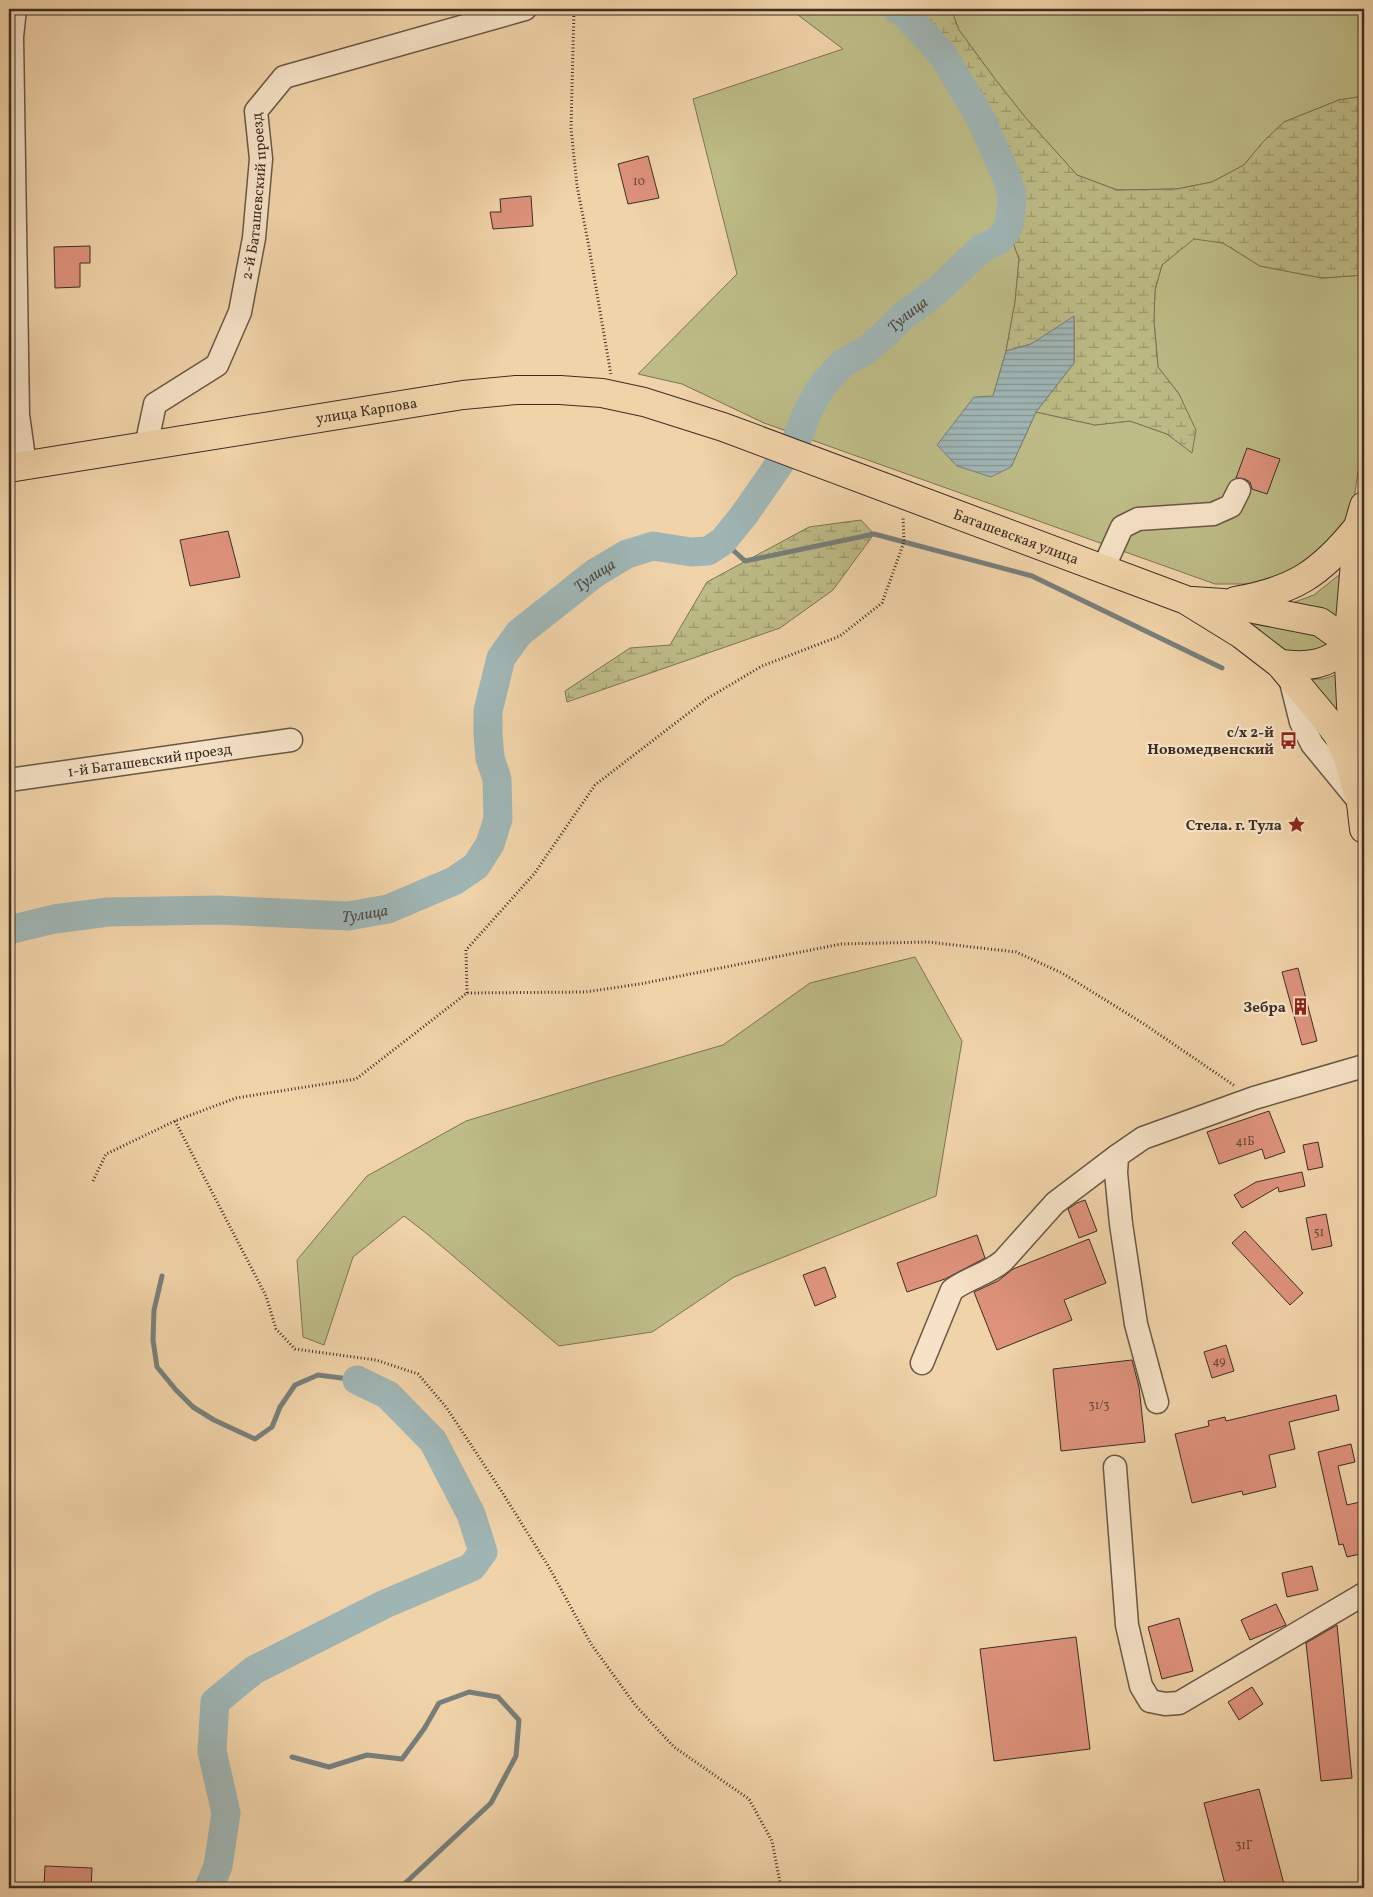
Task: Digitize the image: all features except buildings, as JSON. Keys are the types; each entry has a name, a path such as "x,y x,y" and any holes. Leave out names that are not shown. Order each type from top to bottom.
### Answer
{"main road":[{"name":"улица Карпова","path":"17,467 463,395 516,390 560,390 602,393 644,402 723,428 846,474"},
{"name":"Баташевская улица","path":"846,474 1186,600"},
{"path":"1223,603 1253,598 1291,586 1308,577 1341,549 1361,516"},
{"path":"1361,516 1348,645 1352,724 1363,817"},
{"path":"1186,600 1223,603 1320,622 1338,634 1348,645"},
{"path":"1186,600 1242,634 1284,669 1325,718 1338,736 1348,758 1363,817"},
{"path":"1284,669 1330,660 1348,645"}],"street":[{"path":"14,9 12,37 18,415 17,467"},
{"name":"2-й Баташевский проезд","path":"146,446 155,404 217,365 240,312 254,238 261,160 256,111 284,77 525,9"},
{"path":"1103,569 1122,527 1138,519 1214,514 1231,506 1239,490"},
{"name":"1-й Баташевский проезд","path":"9,780 291,740"},
{"path":"922,1363 952,1290 960,1284 995,1268 1055,1203 1143,1138 1254,1098 1364,1066"},
{"path":"1117,1156 1116,1173 1121,1224 1136,1324 1157,1402"},
{"path":"1115,1467 1127,1624 1140,1686 1150,1701 1165,1704 1179,1703 1364,1594"}],"path":[{"path":"574,9 571,128 577,186 611,376 602,393"},
{"path":"467,993 466,950 534,874 595,785 708,698 762,666 840,636 882,603 904,542 902,495"},
{"path":"94,1181 106,1154 176,1121 236,1098 356,1079 467,993 585,992 640,984 841,944 928,942 1016,952 1062,973 1144,1024 1254,1098"},
{"path":"176,1121 266,1296 276,1329 295,1349 376,1360 418,1374 446,1408 502,1492 550,1569 590,1644 636,1706 674,1747 749,1799 772,1841 780,1888"}],"green space":[{"path":"790,9 897,9 903,12 943,55 981,119 1007,178 1012,195 1008,228 1019,259 1015,302 1006,351 993,396 1011,467 1036,412 1095,425 1130,421 1167,434 1192,452 1179,394 1158,367 1154,321 1155,290 1162,265 1194,238 1223,243 1260,266 1322,278 1364,275 1364,432 1352,512 1334,538 1295,572 1259,584 1215,584 764,423 682,384 638,374 737,274 693,99 843,49"},
{"path":"897,9 951,9 959,30 995,79 1025,117 1077,175 1117,190 1177,189 1212,182 1244,165 1263,142 1284,122 1339,100 1364,96 1364,275 1322,278 1260,266 1223,243 1194,239 1162,265 1155,290 1154,321 1158,367 1179,394 1196,430 1192,453 1167,434 1130,421 1095,425 1036,412 1074,363 1074,317 1031,344 1006,351 1015,302 1019,259 1008,228 1012,195 1007,178 980,119 943,55 903,12"},
{"path":"951,9 1364,9 1364,96 1339,100 1284,122 1263,142 1244,165 1212,182 1177,189 1117,190 1077,175 1025,117 995,79 959,30"},
{"path":"861,520 874,534 833,590 780,628 567,702 565,691 630,648 670,645 707,582 809,527"},
{"path":"1339,575 1341,605 1336,618 1292,603 1314,595"},
{"path":"1244,622 1278,622 1324,639 1334,647 1293,655"},
{"path":"1339,674 1341,720 1314,686 1312,679 1323,679"},
{"path":"915,957 962,1041 936,1196 734,1277 652,1332 559,1346 404,1216 353,1257 324,1345 303,1337 297,1260 367,1176 466,1121 723,1045 810,983"}],"water":[{"path":"1074,316 1074,363 1036,412 1011,467 991,477 957,466 937,445 974,397 993,396 1006,351 1031,344"}],"waterway":[{"name":"Тулица","path":"9,930 54,919 108,912 217,910 348,916 388,909 454,881 476,866 490,844 498,819 497,779 490,758 488,711 501,658 519,633 595,573 627,554 653,546 691,552 708,551 723,541 744,515 798,437 807,412 822,386 843,363 865,351 903,316 938,290 982,248 998,241 1008,228 1012,195 1007,178 981,119 943,55 903,12 897,9"},
{"path":"723,541 745,561 874,534 1032,576 1222,668"},
{"path":"162,1276 154,1310 153,1340 157,1367 193,1407 214,1420 255,1439 272,1427 280,1407 295,1385 318,1375 357,1380"},
{"path":"209,1888 218,1866 226,1813 212,1751 215,1702 254,1670 385,1604 472,1567 483,1552 471,1514 433,1441 388,1395 357,1380"},
{"path":"292,1757 329,1767 367,1755 402,1759 424,1729 439,1703 469,1692 498,1697 519,1720 516,1756 491,1803 400,1888"}],"place":[{"name":"с/х 2-й Новомедвенский","path":"1288,741"},
{"name":"Стела. г. Тула","path":"1296,825"},
{"name":"Зебра","path":"1300,1007"}]}
